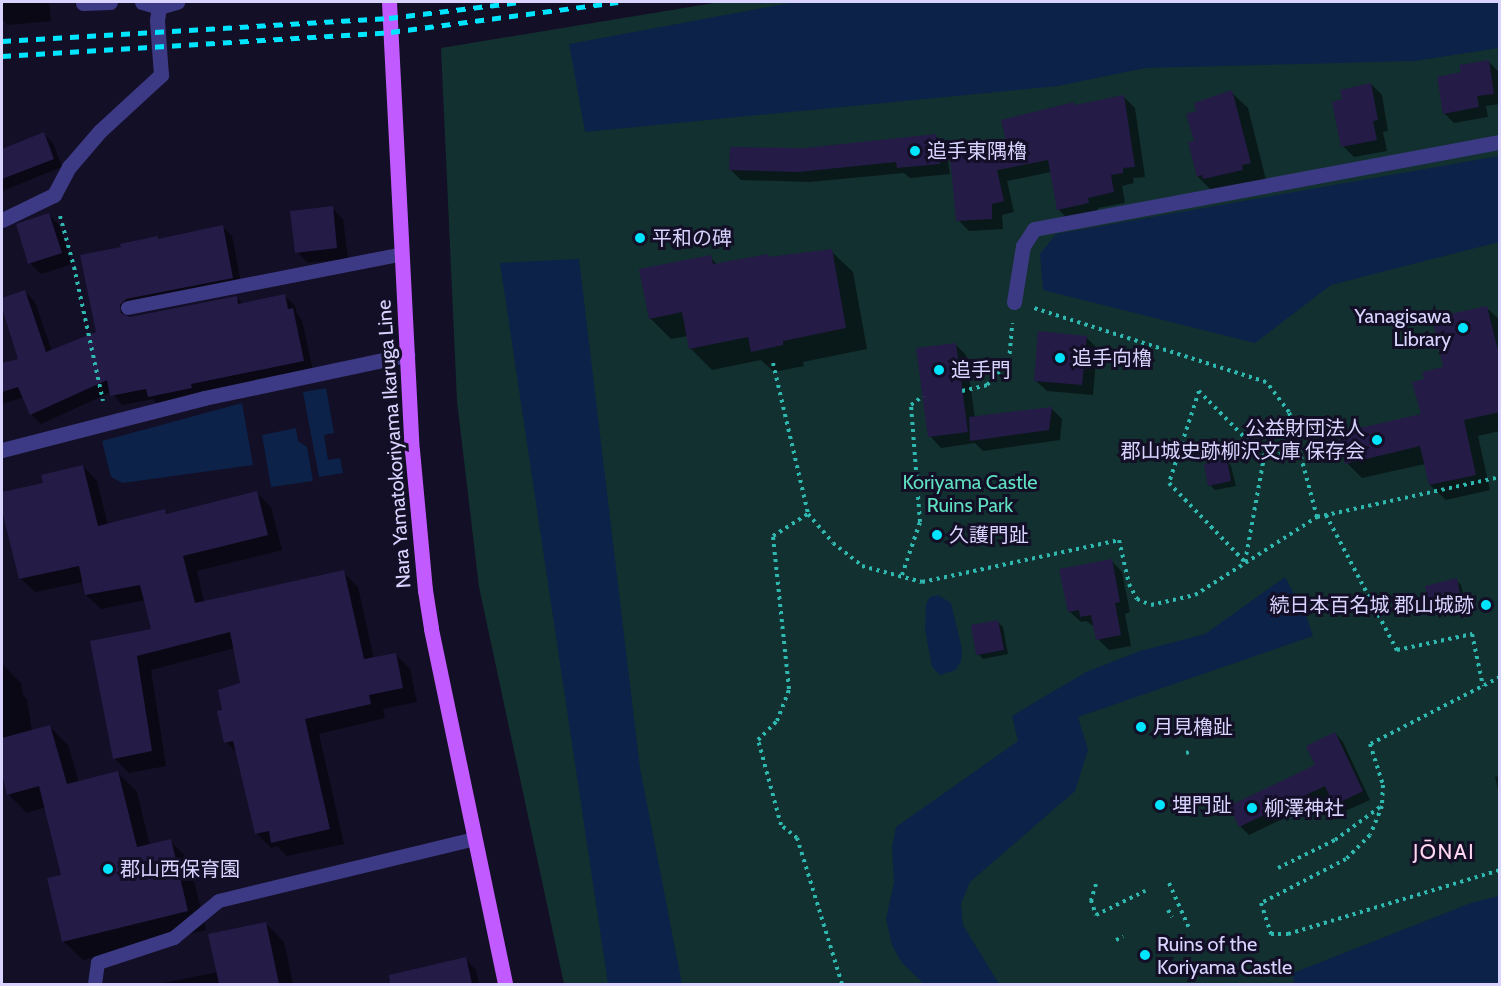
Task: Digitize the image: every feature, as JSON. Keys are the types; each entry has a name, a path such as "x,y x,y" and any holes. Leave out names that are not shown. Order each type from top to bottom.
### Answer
{"main road":[{"name":"Nara Yamatokoriyama Ikaruga Line","path":"389,2 414,493 425,590 506,984"}],"street":[{"path":"83,3 110,2"},
{"path":"142,2 159,7 177,2"},
{"path":"2,220 54,195 69,167 100,131 161,75 157,20 159,7"},
{"path":"1014,302 1023,246 1034,229 1500,142"},
{"path":"2,450 204,398 407,356"}],"lane":[{"path":"128,308 402,254"},
{"path":"95,984 98,963 174,938 219,901 475,839"}],"path":[{"path":"54,195 75,267 108,423"},
{"path":"962,391 987,385 1009,361 1014,302 1266,382 1289,412 1317,517"},
{"path":"773,363 808,514 833,543 862,566 922,582 1119,540 1128,584 1137,599 1151,605 1195,595 1317,517 1500,477"},
{"path":"1245,562 1169,483 1199,391 1264,456"},
{"path":"902,575 920,522 911,405 923,396"},
{"path":"1264,456 1299,451"},
{"path":"1245,562 1264,456"},
{"path":"808,514 774,536 789,689 777,721 758,740 781,825 797,838 842,984"},
{"path":"1326,515 1397,650 1472,634 1483,686"},
{"path":"1500,677 1370,744 1383,785 1382,806 1370,835 1346,859 1261,903 1271,934 1288,934 1500,870"},
{"path":"1278,868 1335,840 1382,806"},
{"path":"1170,883 1189,928"},
{"path":"1096,884 1091,900 1096,915 1145,891"},
{"path":"1168,910 1172,917"},
{"path":"1116,940 1123,937"}],"green space":[{"name":"Koriyama Castle Ruins Park","path":"720,2 1499,2 1499,984 564,984 479,587 457,401 441,48"}],"water":[{"path":"795,2 1499,2 1499,48 1415,61 1145,68 1058,86 585,132 569,44"},
{"path":"1499,156 1499,242 1331,285 1255,343 1043,290 1040,254 1056,234"},
{"path":"579,259 640,768 682,984 608,984 500,263"},
{"path":"326,388 334,433 324,435 328,460 340,458 343,473 319,477 303,392"},
{"path":"242,403 253,465 123,483 111,477 102,441"},
{"path":"296,428 298,441 307,447 313,481 271,487 262,435"},
{"path":"1285,577 1307,618 1313,636 1078,717 1088,750 1075,791 970,882 961,904 963,925 999,984 924,984 902,963 892,945 886,919 894,882 892,847 896,827 1018,741 1012,716 1086,672 1140,651 1205,634"},
{"path":"938,595 951,603 962,649 961,661 956,670 940,675 932,667 925,629 926,604 930,597"},
{"path":"1499,896 1499,984 1294,984 1293,973 1471,903"}],"building":[{"path":"1489,60 1494,94 1477,96 1479,107 1443,114 1437,77 1461,72 1459,65"},
{"path":"1371,83 1378,120 1373,121 1377,140 1341,147 1332,102 1342,99 1340,90"},
{"path":"1232,90 1251,163 1242,165 1243,170 1203,179 1202,175 1197,177 1188,142 1194,141 1186,114 1196,111 1194,103"},
{"path":"1124,95 1135,167 1123,168 1123,173 1111,175 1114,192 1088,198 1089,203 1057,210 1048,160 997,170 1004,201 992,204 992,219 956,221 949,146 1006,141 1001,120 1074,102 1075,105"},
{"path":"44,132 54,159 2,179 2,149"},
{"path":"936,134 940,164 897,168 896,162 798,172 729,170 730,147 805,148"},
{"path":"333,206 337,248 295,253 290,211"},
{"path":"49,213 62,253 28,264 16,224"},
{"path":"223,225 233,278 126,299 120,305 121,313 130,317 237,296 238,304 285,294 288,309 293,308 304,361 191,384 192,388 148,397 146,389 110,396 107,380 30,415 18,387 2,392 2,363 18,359 2,308 2,298 25,290 46,352 96,332 80,255 121,247 120,244 158,236 158,239"},
{"path":"832,249 846,328 783,341 783,345 751,352 748,337 689,349 682,312 649,319 639,269 711,255 713,264 768,254 769,257"},
{"path":"1487,306 1500,359 1500,412 1464,420 1476,475 1429,485 1420,446 1345,464 1338,433 1421,414 1412,382 1424,379 1422,372 1443,367 1432,318"},
{"name":"追手向櫓","path":"1038,331 1087,336 1082,385 1034,381"},
{"name":"追手門","path":"956,343 968,432 928,437 916,348"},
{"path":"1052,407 1049,430 970,441 969,417"},
{"path":"1227,459 1231,481 1208,486 1204,464"},
{"path":"83,465 98,526 165,509 166,514 257,491 268,535 183,556 195,603 344,570 364,659 396,653 403,688 369,695 371,704 305,719 330,829 271,843 269,831 255,834 233,741 224,743 217,711 222,710 218,690 240,683 230,632 137,656 152,751 113,759 90,641 151,629 140,585 85,595 79,566 19,579 2,511 2,492 43,483 41,475"},
{"path":"1112,559 1120,602 1115,603 1121,635 1096,640 1091,615 1080,617 1079,610 1068,612 1059,569"},
{"path":"1457,578 1462,604 1431,611 1425,586"},
{"path":"998,620 1004,650 976,655 971,625"},
{"path":"50,725 67,784 118,771 137,847 171,839 188,911 62,942 47,878 61,875 39,786 7,795 2,774 2,738"},
{"path":"1335,732 1363,791 1334,805 1325,786 1239,827 1229,806 1315,765 1306,746"},
{"path":"266,922 279,984 219,984 208,934"},
{"path":"466,957 472,984 390,984 389,975"}],"railway":[{"path":"2,41 389,18 519,2"},
{"path":"2,56 391,32 618,2"}],"place":[{"name":"追手東隅櫓","path":"915,151"},
{"name":"平和の碑","path":"640,238"},
{"name":"Yanagisawa Library","path":"1463,328"},
{"name":"追手向櫓","path":"1060,358"},
{"name":"追手門","path":"939,370"},
{"name":"公益財団法人 郡山城史跡柳沢文庫 保存会","path":"1377,440"},
{"name":"久護門趾","path":"937,535"},
{"name":"続日本百名城 郡山城跡","path":"1486,605"},
{"name":"月見櫓趾","path":"1141,727"},
{"name":"埋門趾","path":"1160,805"},
{"name":"柳澤神社","path":"1252,808"},
{"name":"郡山西保育園","path":"108,869"},
{"name":"Ruins of the Koriyama Castle","path":"1145,955"}],"district":[{"name":"JŌNAI","path":"1444,852"}]}
